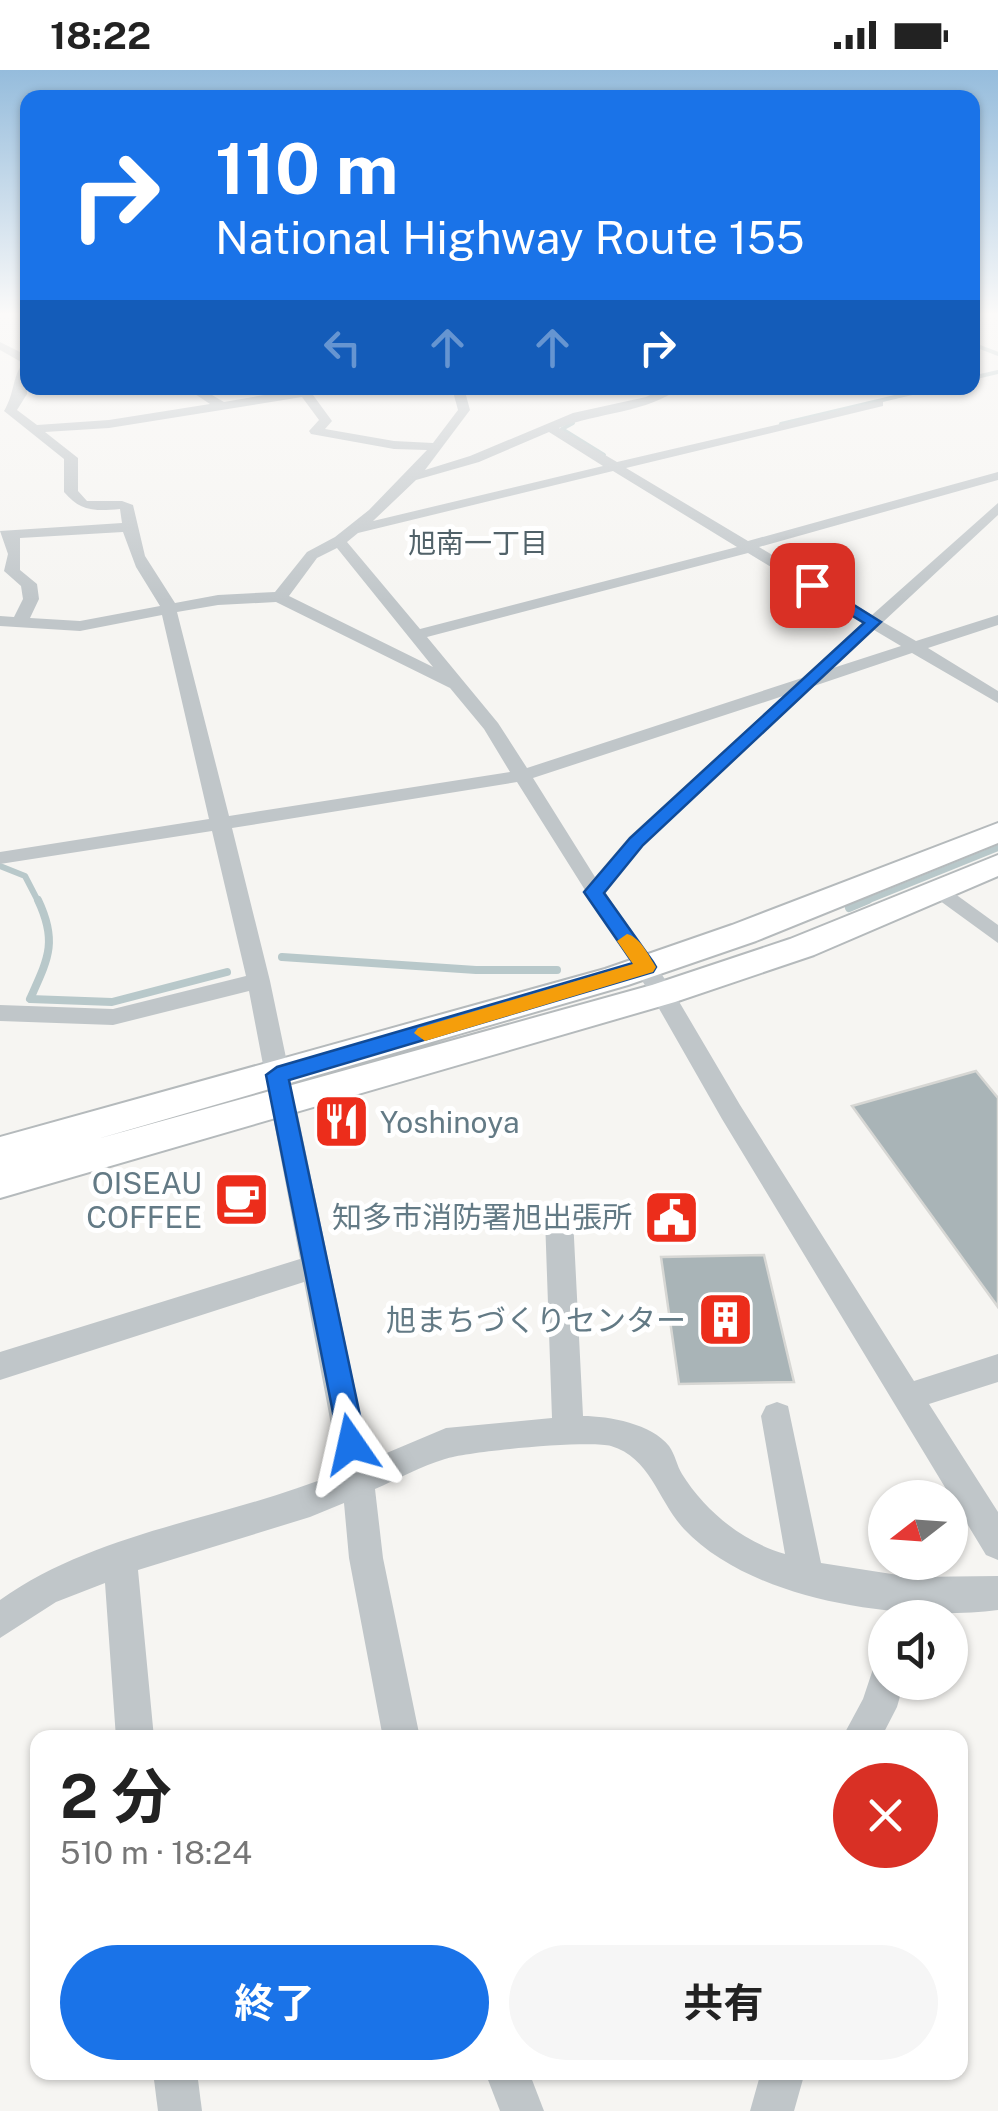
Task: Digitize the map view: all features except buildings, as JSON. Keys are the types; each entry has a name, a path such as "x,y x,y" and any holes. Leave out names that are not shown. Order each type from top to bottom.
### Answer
{"highway":[{"path":"655,980 998,832"},
{"path":"0,1182 280,1090 655,980 802,947 998,865"},
{"path":"0,1152 280,1090"}],"street":[{"path":"10,410 71,458 70,492 82,504 128,508 128,527 152,584 165,596 259,981 358,1480 366,1558 400,1730"},
{"path":"37,429 109,424 195,410"},
{"path":"319,410 326,421 315,430 394,446 435,448"},
{"path":"279,597 293,585 314,553 344,536 410,477 464,410"},
{"path":"410,477 521,442 587,413 603,410"},
{"path":"344,536 853,410"},
{"path":"552,429 998,698"},
{"path":"418,634 749,548 998,476"},
{"path":"594,892 636,842 998,506"},
{"path":"19,624 31,600 29,584 12,572 15,554 6,534 128,527"},
{"path":"344,536 492,727 594,892 655,980 731,1112 998,1542"},
{"path":"0,622 99,624 218,600 279,597 462,688"},
{"path":"0,858 521,776 998,620"},
{"path":"940,890 998,936"},
{"path":"0,1014 113,1017 259,981"},
{"path":"559,1218 568,1431"},
{"path":"0,1366 317,1266"},
{"path":"907,1397 998,1368"},
{"path":"777,1416 806,1576"},
{"path":"0,1622 45,1589 120,1560 310,1500 446,1444 568,1431 614,1431 657,1455 663,1477 693,1516 752,1560 888,1600"},
{"path":"120,1560 135,1730"},
{"path":"950,1600 998,1593"},
{"path":"865,1730 881,1700"},
{"path":"175,2080 180,2111"},
{"path":"511,2080 522,2111"},
{"path":"772,2111 781,2080"}],"waterway":[{"path":"781,424 839,410"},
{"path":"573,423 562,429 604,455"},
{"path":"862,903 998,848"},
{"path":"0,866 25,876 39,903"},
{"path":"38,900 49,939 42,973 30,999 112,1002 227,972"},
{"path":"849,908 868,900"},
{"path":"282,957 476,970 557,970"}],"slow traffic":[{"path":"425,1033 646,967 627,941"}],"place":[{"name":"Yoshinoya","path":"341,1122"},
{"name":"OISEAU COFFEE","path":"241,1200"},
{"name":"知多市消防署旭出張所","path":"671,1217"},
{"name":"旭まちづくりセンター","path":"725,1320"}],"district":[{"name":"旭南一丁目","path":"478,542"}],"route":[{"path":"351,1444 277,1075 646,967 594,892 636,842 873,622 812,585"}]}
